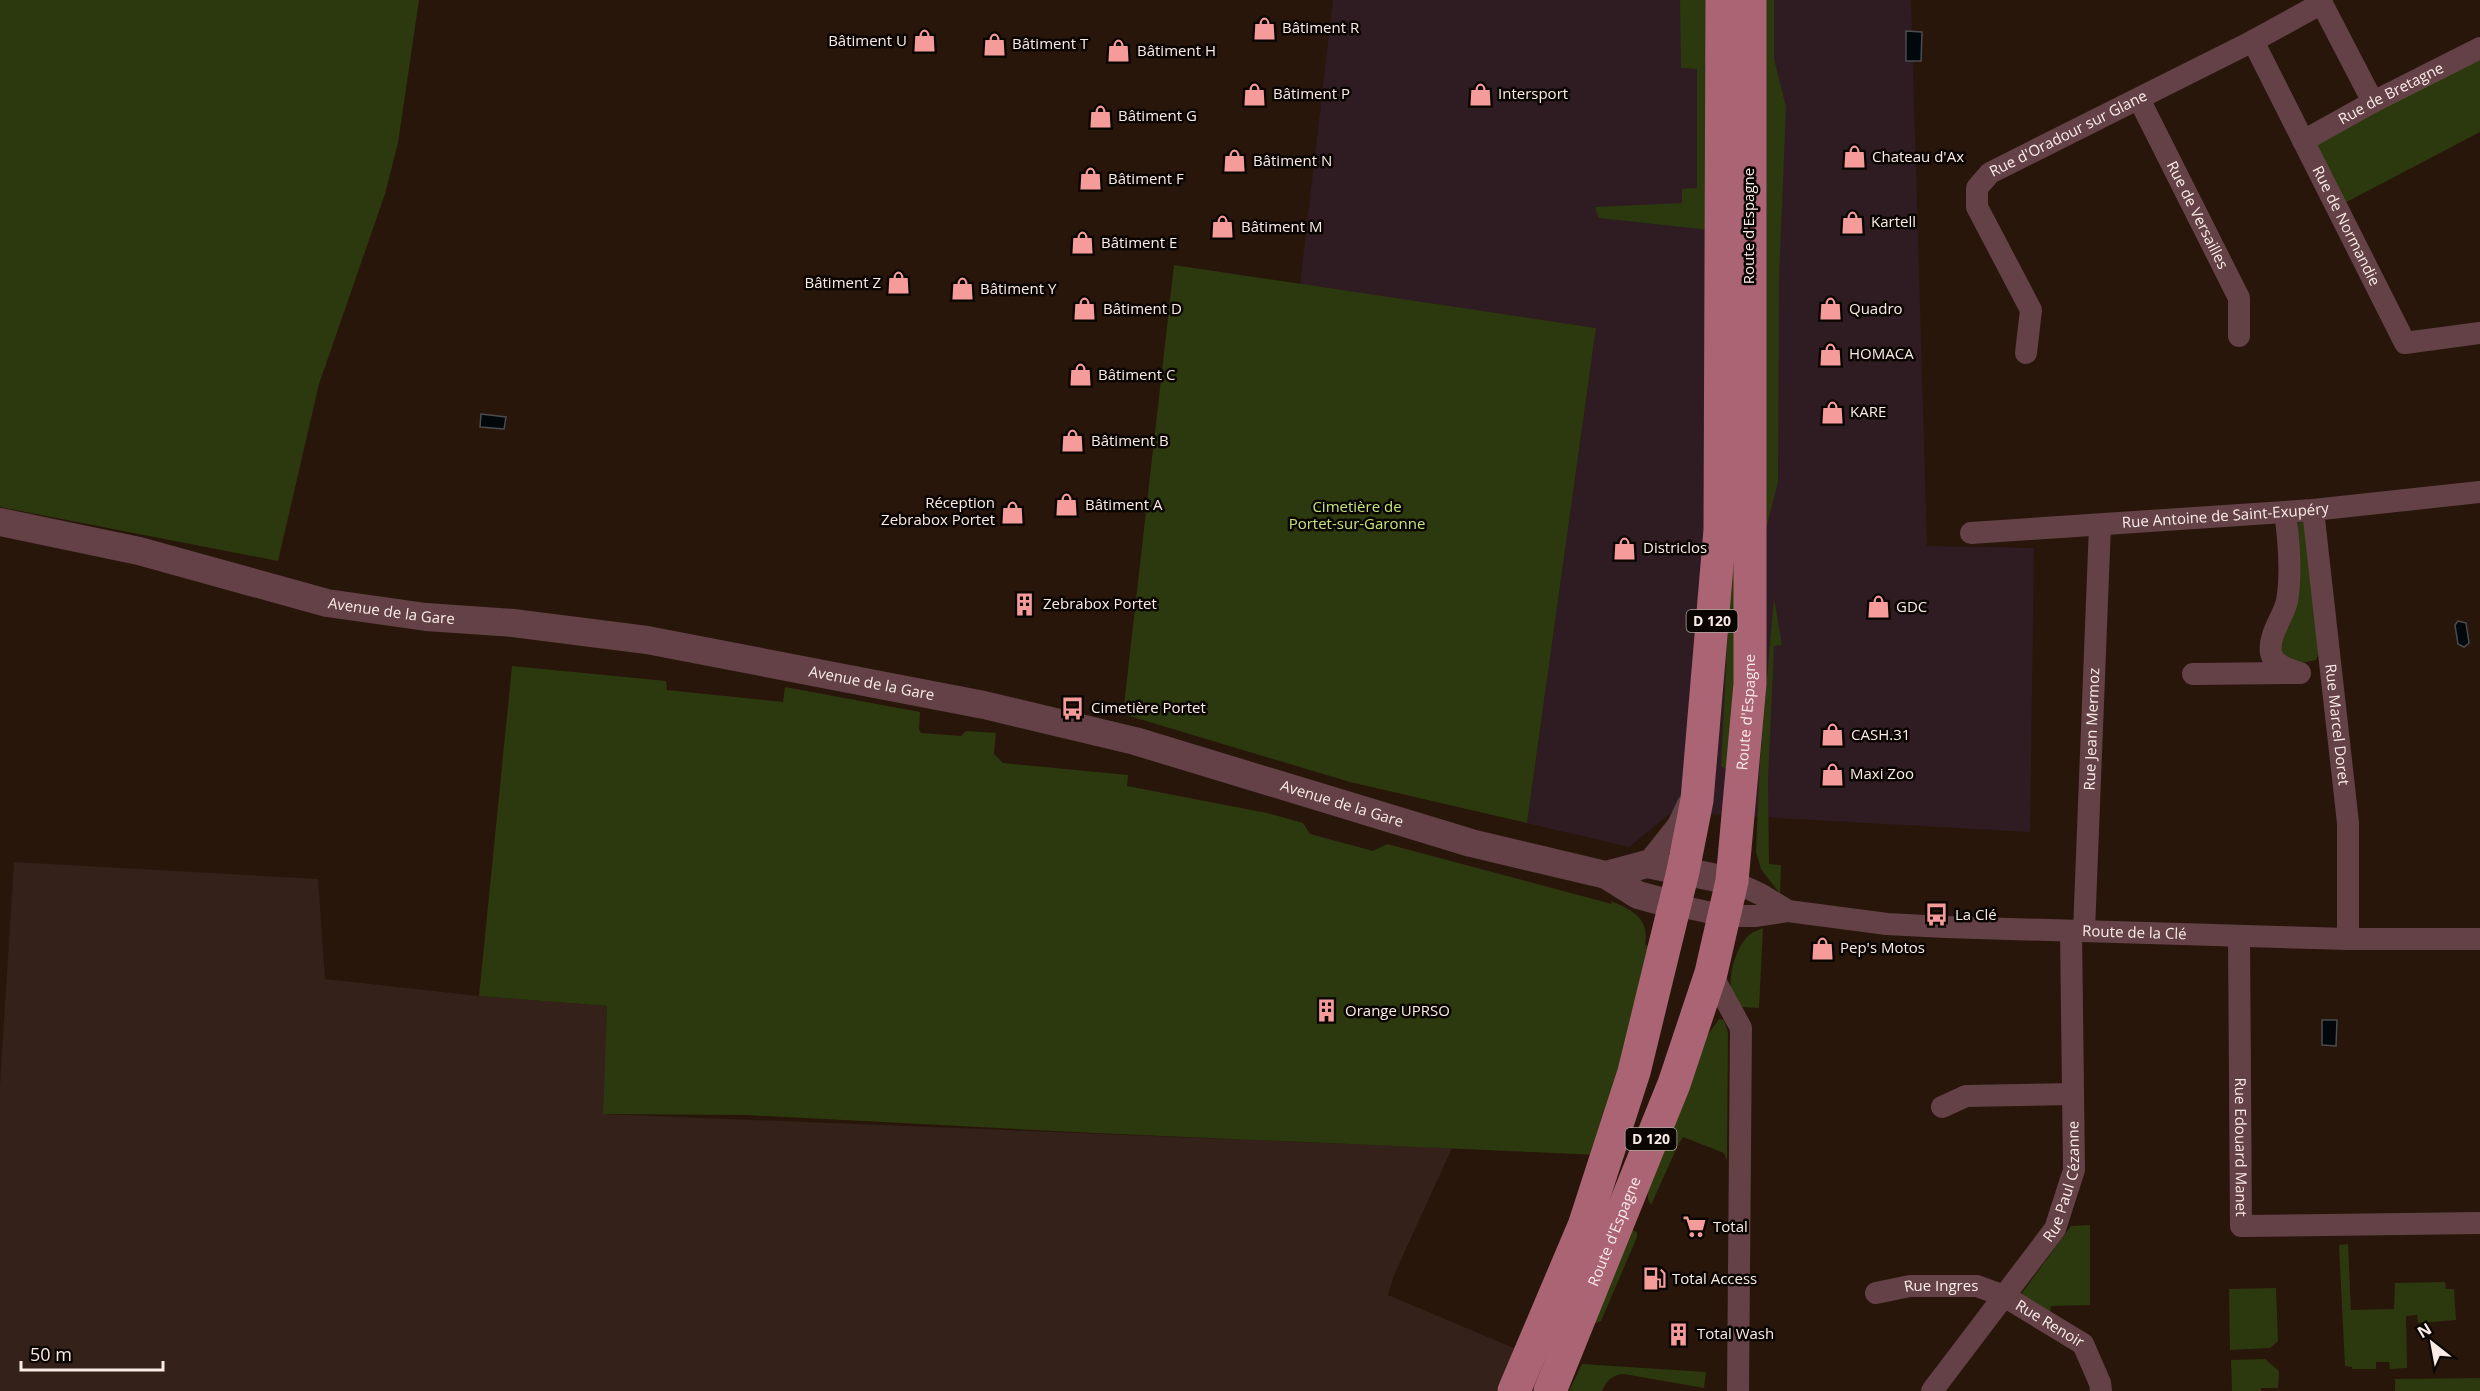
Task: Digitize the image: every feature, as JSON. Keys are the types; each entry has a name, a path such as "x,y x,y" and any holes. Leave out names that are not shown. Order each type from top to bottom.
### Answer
{"main road":[{"name":"Route d'Espagne","path":"1514,1391 1584,1226 1634,1072 1683,871 1699,780 1720,530 1722,0"},
{"name":"Route d'Espagne","path":"1550,1391 1674,1084 1711,973 1734,921 1732,881 1750,684 1750,0"}],"street":[{"name":"Rue d'Oradour sur Glane","path":"2026,353 2031,310 1977,207 1977,188 1990,173 2253,41 2321,1"},
{"path":"2321,1 2373,102"},
{"name":"Rue de Normandie","path":"2253,41 2405,343 2480,333"},
{"name":"Rue de Bretagne","path":"2303,141 2373,102 2480,48"},
{"name":"Rue de Versailles","path":"2139,99 2240,298 2239,336"},
{"name":"Rue Antoine de Saint-Exupéry","path":"1971,533 2285,513 2480,492"},
{"name":"Rue Marcel Doret","path":"2313,510 2348,823 2348,939"},
{"path":"2285,513 2289,545 2287,599 2271,641 2271,656 2281,666 2300,673"},
{"name":"Avenue de la Gare","path":"0,522 139,551 327,603 426,617 513,623 647,640 984,705 1135,741 1471,843 1606,875 1647,864 1732,881"},
{"name":"Rue Jean Mermoz","path":"2077,931 2100,525"},
{"path":"2193,674 2331,672"},
{"name":"Route d'Espagne","path":"1647,864 1678,825 1699,780"},
{"path":"1606,875 1638,895 1675,904"},
{"name":"Route de la Clé","path":"1732,881 1788,911"},
{"name":"Route de la Clé","path":"1675,904 1734,921 1788,911 1887,924 2348,939 2480,939"},
{"name":"Rue Paul Cézanne","path":"1932,1391 2055,1229 2074,1170 2072,1094 2077,931"},
{"name":"Rue Edouard Manet","path":"2239,936 2241,1226 2480,1223"},
{"path":"1711,973 1741,1028 1738,1391"},
{"path":"1942,1107 1966,1096 2072,1094"},
{"name":"Rue Ingres","path":"1876,1293 1910,1286 1977,1286 2004,1296"},
{"name":"Rue Renoir","path":"2004,1296 2083,1344 2100,1383 2101,1391"}],"shaded area":[{"path":"1333,0 1911,0 1927,546 2034,548 2030,832 1672,812 1629,847 1527,823 1596,328 1300,285"},
{"path":"1906,31 1922,32 1921,61 1906,61"},
{"path":"481,414 506,417 504,429 480,427"},
{"path":"2458,621 2466,623 2469,643 2464,647 2458,644 2455,625"},
{"path":"14,862 318,879 325,979 479,996 607,1006 604,1114 1452,1148 1394,1275 1388,1295 1516,1349 1496,1391 0,1391 0,1085"},
{"path":"2322,1020 2337,1020 2336,1046 2322,1045"}],"green space":[{"path":"0,0 419,0 398,143 385,194 319,384 278,561 0,507"},
{"path":"1680,0 1712,0 1710,230 1599,218 1595,207 1682,203 1682,189 1697,188 1697,69 1681,68"},
{"path":"1764,0 1774,0 1774,59 1786,107 1779,280 1778,482 1761,548"},
{"path":"2480,51 2480,132 2337,207 2303,141"},
{"name":"Cimetière de Portet-sur-Garonne","path":"1174,265 1596,328 1527,823 1350,782 1123,714"},
{"path":"1733,481 1739,657 1726,769 1721,766 1732,550"},
{"path":"2299,520 2304,521 2319,652 2316,660 2295,664 2284,660 2279,639"},
{"path":"1774,598 1782,645 1774,646 1768,781 1769,864 1781,865 1780,894 1761,869 1756,852 1760,760"},
{"path":"512,666 666,681 667,690 783,702 785,687 920,712 919,729 921,733 961,736 966,731 996,733 994,754 1003,763 1128,775 1127,786 1267,813 1303,823 1310,834 1373,851 1387,844 1619,904 1638,916 1642,922 1645,928 1645,945 1656,947 1601,1155 747,1115 603,1114 607,1006 479,996"},
{"path":"1763,928 1759,1008 1742,1007 1731,989 1734,963 1745,939"},
{"path":"1719,1019 1724,1020 1728,1032 1727,1161 1724,1153 1683,1137 1651,1205 1648,1199 1648,1184 1707,1036"},
{"path":"2090,1225 2090,1305 2051,1306 2050,1313 2025,1298 2022,1293 2071,1226"},
{"path":"1630,1229 1637,1232 1637,1237 1601,1321 1593,1322"},
{"path":"2348,1244 2351,1310 2394,1309 2395,1283 2445,1282 2446,1289 2454,1289 2456,1320 2418,1323 2417,1315 2406,1316 2407,1368 2390,1369 2389,1362 2376,1362 2376,1369 2352,1369 2352,1367 2345,1366 2339,1245"},
{"path":"2276,1288 2278,1341 2270,1348 2230,1350 2229,1289"},
{"path":"2265,1359 2279,1371 2278,1388 2261,1388 2261,1391 2232,1391 2231,1360"},
{"path":"1582,1364 1706,1372 1704,1388 1624,1374 1610,1379 1602,1391 1569,1391"},
{"path":"2480,1378 2480,1391 2395,1391 2395,1379"}],"place":[{"name":"Bâtiment R","path":"1264,28"},
{"name":"Bâtiment U","path":"925,41"},
{"name":"Bâtiment T","path":"994,44"},
{"name":"Bâtiment H","path":"1119,51"},
{"name":"Bâtiment P","path":"1255,94"},
{"name":"Intersport","path":"1480,94"},
{"name":"Bâtiment G","path":"1100,116"},
{"name":"Chateau d'Ax","path":"1854,157"},
{"name":"Bâtiment N","path":"1235,161"},
{"name":"Bâtiment F","path":"1090,179"},
{"name":"Kartell","path":"1853,222"},
{"name":"Bâtiment M","path":"1223,227"},
{"name":"Bâtiment E","path":"1083,243"},
{"name":"Bâtiment Z","path":"899,283"},
{"name":"Bâtiment Y","path":"962,289"},
{"name":"Bâtiment D","path":"1085,309"},
{"name":"Quadro","path":"1831,309"},
{"name":"HOMACA","path":"1831,354"},
{"name":"Bâtiment C","path":"1080,375"},
{"name":"KARE","path":"1832,412"},
{"name":"Bâtiment B","path":"1073,441"},
{"name":"Bâtiment A","path":"1067,505"},
{"name":"Réception Zebrabox Portet","path":"1013,512"},
{"name":"Districlos","path":"1625,548"},
{"name":"Zebrabox Portet","path":"1025,604"},
{"name":"GDC","path":"1878,607"},
{"name":"Cimetière Portet","path":"1073,708"},
{"name":"CASH.31","path":"1833,735"},
{"name":"Maxi Zoo","path":"1832,774"},
{"name":"La Clé","path":"1937,915"},
{"name":"Pep's Motos","path":"1822,948"},
{"name":"Orange UPRSO","path":"1327,1011"},
{"name":"Total","path":"1695,1227"},
{"name":"Total Access","path":"1654,1279"},
{"name":"Total Wash","path":"1679,1334"}]}
